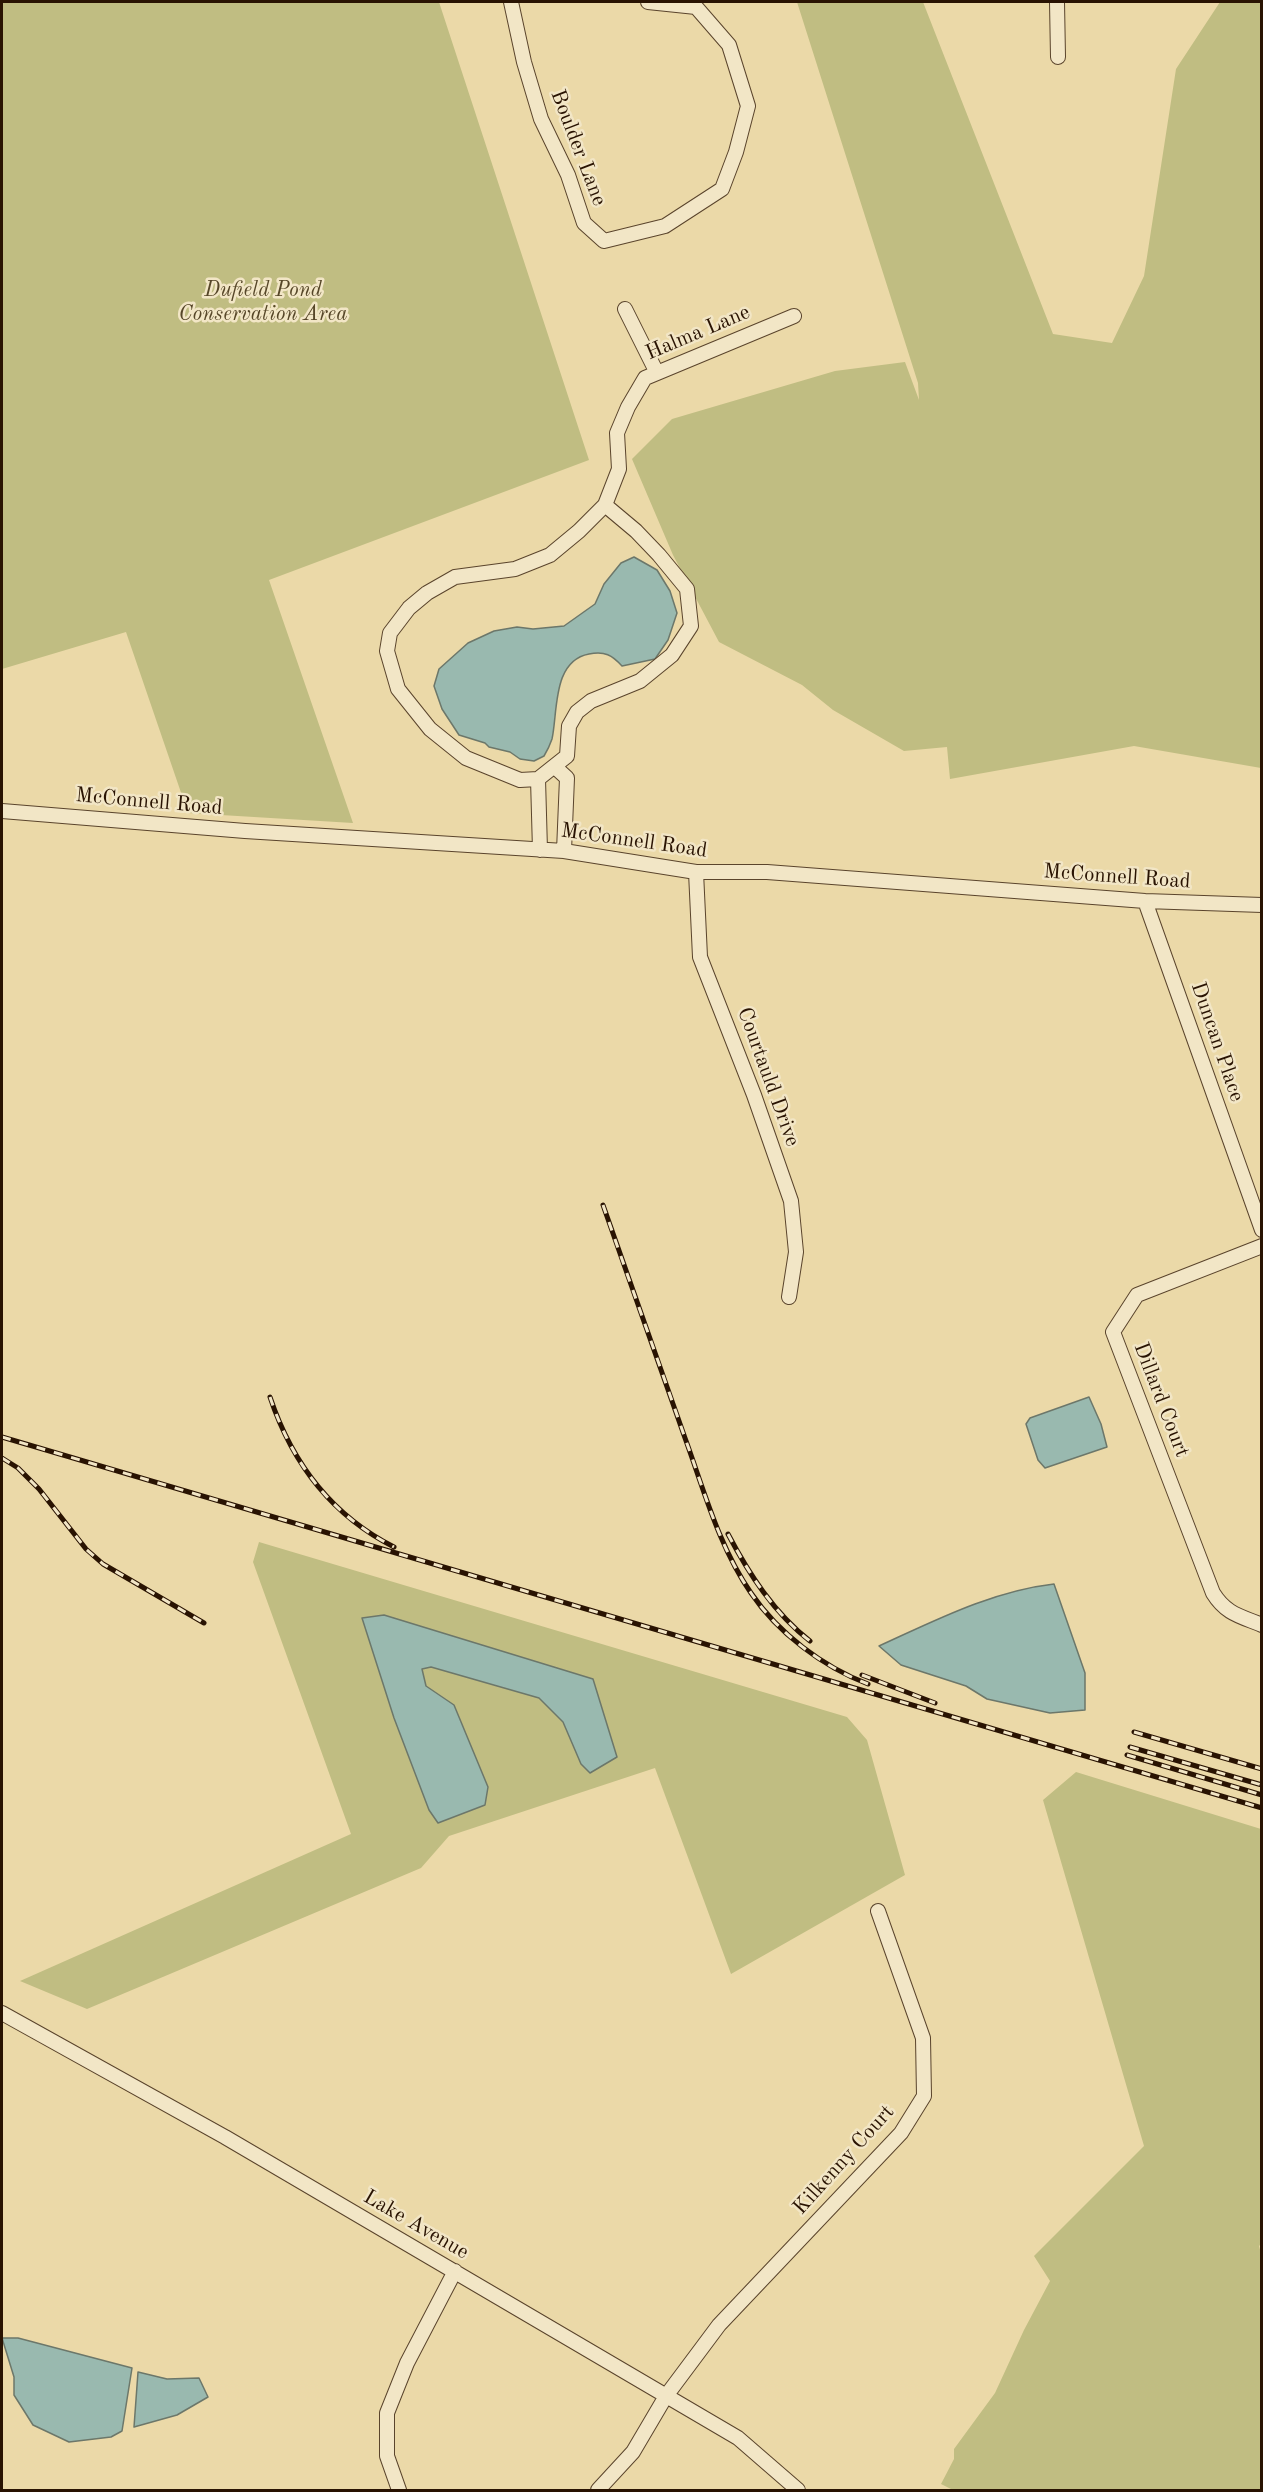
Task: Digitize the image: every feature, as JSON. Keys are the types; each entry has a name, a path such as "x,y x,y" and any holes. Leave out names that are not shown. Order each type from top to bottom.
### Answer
{"street":[{"name":"Boulder Lane","path":"511,2 524,62 541,118 567,175 584,223 604,241 665,226 722,189 736,152 748,106 729,45 696,7 648,2"},
{"path":"1057,2 1058,57"},
{"path":"625,309 657,373"},
{"name":"Halma Lane","path":"605,505 618,469 617,433 628,407 645,378 794,316"},
{"path":"605,505 652,547 687,589 691,627 672,655 640,681 591,701 577,712 569,726 567,756 555,767 538,779 520,780 466,758 430,729 398,689 387,651 390,633 409,608 427,593 456,577 514,569 550,555 605,505"},
{"path":"555,767 567,778 564,851"},
{"path":"538,779 540,850"},
{"name":"McConnell Road","path":"2,811 253,831 564,851 696,872 767,872 1145,901 1262,905"},
{"name":"Courtauld Drive","path":"696,872 700,957 751,1086 791,1201 796,1252 789,1297"},
{"name":"Duncan Place","path":"1145,901 1262,1230"},
{"name":"Dillard Court","path":"1262,1246 1137,1295 1113,1332 1214,1593 1221,1606 1230,1612 1262,1624"},
{"name":"Kilkenny Court","path":"598,2490 633,2452 666,2396 719,2325 901,2133 924,2096 923,2038 878,1911"},
{"name":"Lake Avenue","path":"2,2013 225,2137 738,2438 798,2490"},
{"path":"399,2490 387,2456 387,2413 407,2363 455,2271"}],"green space":[{"name":"Dufield Pond Conservation Area","path":"2,2 439,2 589,460 269,580 353,823 188,813 126,632 2,669"},
{"path":"797,2 923,2 1053,334 1112,343 1144,276 1176,69 1220,2 1261,2 1261,768 1134,746 950,779 947,747 904,751 833,710 802,685 719,642 673,555 632,459 672,419 835,371 905,362 919,400 918,383"},
{"path":"259,1542 847,1717 867,1740 905,1875 731,1974 655,1768 449,1836 421,1868 87,2009 20,1981 351,1834 253,1562"},
{"path":"1076,1772 1261,1829 1262,2243 1259,2246 1262,2257 1261,2490 953,2490 941,2484 954,2459 954,2449 995,2393 1050,2281 1034,2256 1144,2146 1043,1800"}],"water":[{"path":"634,557 657,570 670,591 677,613 668,640 655,659 622,666 615,659 600,653 589,654 568,666 559,689 552,739 544,756 534,761 520,759 510,752 489,747 485,743 459,735 442,709 434,686 439,669 468,643 494,631 517,627 533,629 564,626 595,604 604,584 621,563"},
{"path":"1089,1397 1101,1424 1107,1447 1045,1468 1038,1460 1026,1424 1030,1418"},
{"path":"1054,1584 1085,1673 1085,1710 1050,1713 987,1699 966,1686 901,1665 879,1646 986,1600"},
{"path":"384,1615 593,1679 617,1757 590,1773 581,1764 563,1722 539,1698 431,1667 422,1669 426,1686 454,1705 488,1787 485,1805 438,1823 429,1810 394,1718 362,1618"},
{"path":"2,2338 18,2338 132,2368 122,2431 111,2437 69,2442 33,2425 14,2395 14,2377"},
{"path":"138,2372 167,2379 199,2378 208,2397 177,2415 134,2427"}],"railway":[{"path":"603,1205 713,1518 730,1557 762,1608 788,1635 818,1658 868,1684"},
{"path":"270,1397 290,1444 317,1485 351,1519 394,1547"},
{"path":"2,1437 1262,1808"},
{"path":"2,1458 18,1468 39,1489 86,1549 103,1564 204,1623"},
{"path":"728,1534 763,1592 785,1618 810,1641"},
{"path":"862,1675 935,1703"},
{"path":"1134,1732 1262,1769"},
{"path":"1130,1747 1262,1785"},
{"path":"1127,1755 1262,1795"}]}
